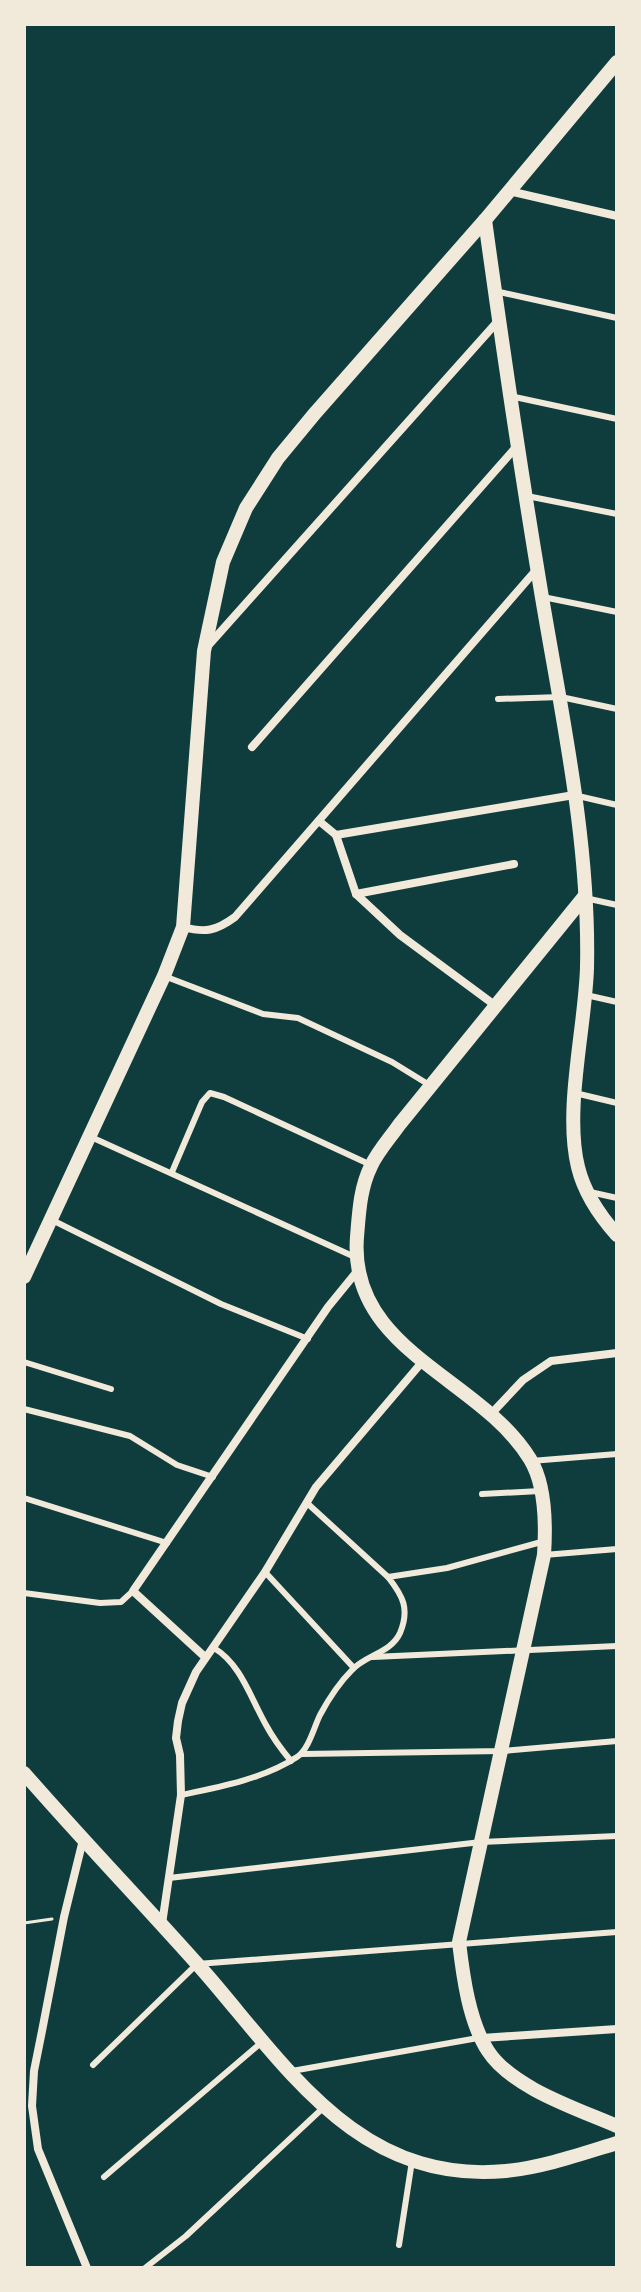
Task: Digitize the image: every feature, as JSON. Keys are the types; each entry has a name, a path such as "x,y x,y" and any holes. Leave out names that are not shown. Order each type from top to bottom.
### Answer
{"street":[{"path":"24,1277 91,1137 183,927 204,651 223,562 246,508 278,458 485,220 617,62"},
{"path":"509,191 617,216"},
{"path":"485,220 517,445 561,697 584,869 586,995 575,1093 575,1150 586,1191 617,1235"},
{"path":"204,651 499,320"},
{"path":"252,747 517,445"},
{"path":"183,927 210,932 235,917 537,569"},
{"path":"336,835 574,795"},
{"path":"319,821 336,835 356,894 400,935 496,1006"},
{"path":"356,894 514,864"},
{"path":"584,897 371,1165 360,1200 359,1264 372,1308 381,1323 423,1361 491,1414 531,1461 540,1491 544,1548 526,1648 459,1942 468,1998 488,2051 499,2064 549,2096 617,2126"},
{"path":"205,1657 133,1591 359,1264"},
{"path":"491,1414 523,1380 551,1361 617,1353"},
{"path":"161,1926 181,1795 180,1755 176,1738 182,1703 205,1657 265,1572 316,1487 423,1361"},
{"path":"24,1773 323,2108 358,2136 413,2160 456,2170 504,2171 570,2158 617,2143"},
{"path":"83,1840 64,1917 34,2071 32,2106 38,2149 87,2268"},
{"path":"482,2038 617,2029"}],"lane":[{"path":"495,291 617,318"},
{"path":"510,396 617,419"},
{"path":"527,496 617,514"},
{"path":"543,597 617,612"},
{"path":"498,699 561,697 617,709"},
{"path":"574,795 617,805"},
{"path":"584,897 617,905"},
{"path":"164,976 263,1014 298,1018 392,1062 431,1086"},
{"path":"586,995 617,1002"},
{"path":"172,1172 202,1102 210,1093 371,1165"},
{"path":"575,1093 617,1103"},
{"path":"91,1137 172,1172 359,1264"},
{"path":"586,1191 617,1198"},
{"path":"50,1219 221,1304 308,1339"},
{"path":"24,1362 111,1389"},
{"path":"24,1409 130,1436 177,1465 213,1477"},
{"path":"531,1461 617,1454"},
{"path":"482,1494 540,1491"},
{"path":"24,1498 167,1543"},
{"path":"302,1754 322,1712 353,1667 392,1644 400,1633 405,1612 403,1597 388,1577 307,1503"},
{"path":"388,1577 544,1548 617,1549"},
{"path":"265,1572 353,1667"},
{"path":"24,1593 100,1603 121,1602 133,1591"},
{"path":"372,1657 617,1646"},
{"path":"214,1648 223,1653 237,1671 276,1743 291,1761"},
{"path":"181,1795 222,1787 302,1754 503,1751 617,1741"},
{"path":"169,1878 481,1842 617,1836"},
{"path":"93,2065 197,1964 617,1932"},
{"path":"289,2071 482,2038"},
{"path":"104,2177 264,2041"},
{"path":"145,2268 186,2236 323,2108"},
{"path":"399,2245 413,2160"}],"path":[{"path":"24,1923 64,1917"}]}
